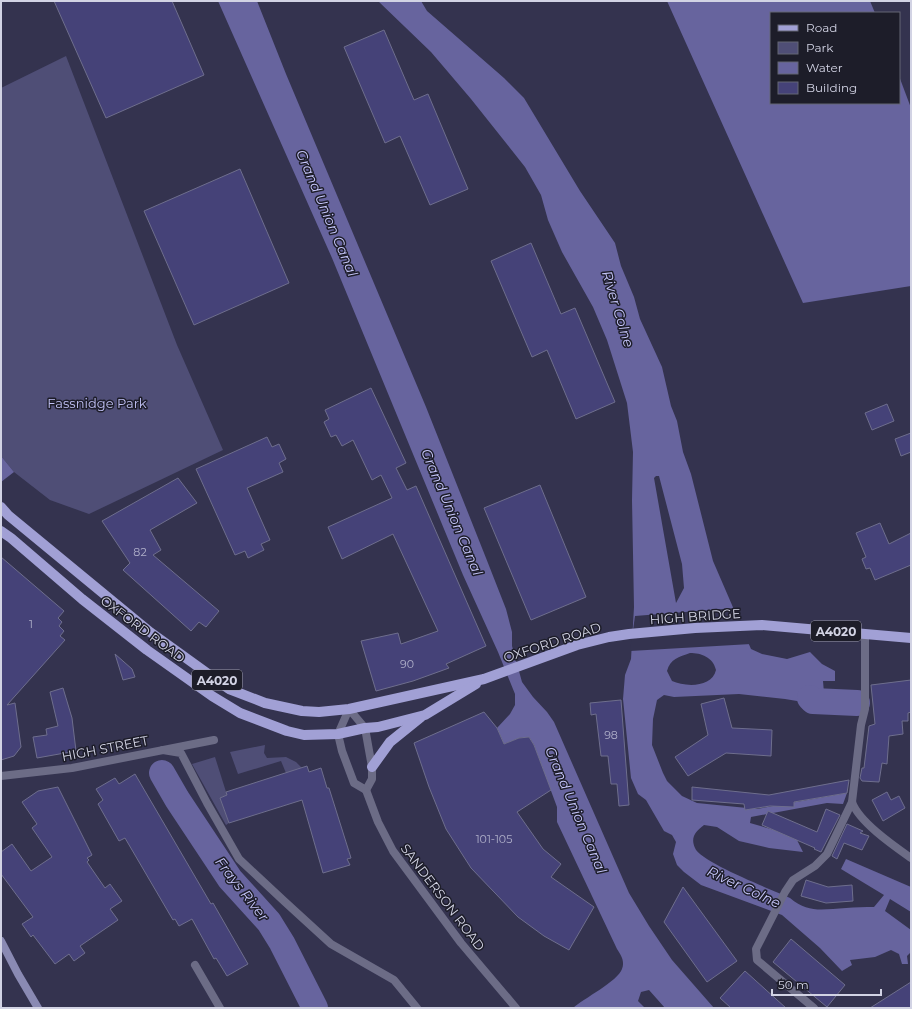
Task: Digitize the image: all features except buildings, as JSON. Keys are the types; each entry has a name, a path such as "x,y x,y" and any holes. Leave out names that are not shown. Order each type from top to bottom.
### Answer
{"main road":[{"name":"OXFORD ROAD","path":"1,507 8,515 150,632 229,689 265,703 302,711 319,712 349,709 484,679 586,642 629,634"},
{"name":"OXFORD ROAD","path":"1,531 88,604 147,650 212,696 240,713 287,731 304,735 338,734 425,715 484,679"},
{"name":"HIGH BRIDGE","path":"629,634 695,628 762,625 865,634"},
{"name":"A4020","path":"865,634 911,638"},
{"path":"372,767 390,742 425,715"},
{"path":"1,941 38,1008"}],"street":[{"path":"814,1008 758,960 756,948 785,892 793,880 815,866 827,854 852,802 864,709 865,634"},
{"path":"349,709 365,728 372,767 372,779 366,790 354,783 342,751 338,734 349,709"},
{"name":"HIGH STREET","path":"1,776 75,767 214,740"},
{"path":"163,750 181,753 239,859 331,944 394,980 417,1008"},
{"name":"SANDERSON ROAD","path":"366,790 378,822 393,851 461,943 516,1008"},
{"path":"852,802 855,811 878,833 911,858"},
{"path":"195,965 220,1008"}],"green space":[{"name":"Fassnidge Park","path":"66,56 177,345 223,450 89,514 50,500 14,472 1,456 1,88"},
{"path":"265,745 264,753 267,758 286,757 296,762 302,768 286,773 281,761 238,774 230,752"},
{"path":"215,757 227,795 220,798 229,823 226,825 192,764"}],"water":[{"name":"Grand Union Canal","path":"218,1 257,1 286,74 426,407 506,609 512,632 512,646 522,682 554,722 629,893 672,960 714,1008 665,1008 649,990 641,992 638,1001 645,1008 573,1008 619,974 623,966 622,958 557,822 557,807 534,745 529,737 519,738 504,744 497,728 510,714 515,705 515,694 498,652 463,575 332,258"},
{"path":"378,1 421,1 427,11 504,78 524,98 580,191 615,243 621,266 634,297 640,319 662,367 671,406 677,421 683,452 691,474 713,561 751,649 762,654 787,659 810,652 822,664 835,671 835,681 823,681 824,693 844,695 845,710 813,711 803,702 739,694 674,697 664,695 657,700 653,719 652,745 667,781 682,796 697,803 757,809 847,793 843,804 827,803 751,817 750,823 781,832 797,840 803,852 769,848 739,841 717,827 704,825 694,837 693,841 695,848 700,854 723,868 810,908 824,909 874,907 884,895 841,869 846,859 911,887 911,912 890,899 885,911 911,930 911,952 907,956 908,964 902,964 899,954 891,950 875,957 850,960 852,965 842,971 820,948 782,915 701,885 677,865 673,854 676,842 672,835 664,831 646,800 638,794 631,778 623,699 625,675 631,659 634,607 632,500 633,452 627,403 607,340 593,307 562,252 548,220 541,195 525,167 471,99 431,52","holes":["659,476 682,564 684,588 676,603 654,478","690,653 702,655 709,659 716,670 713,676 704,683 691,685 672,681 667,671 668,667 676,659"]},
{"path":"667,1 870,1 875,12 770,12 770,104 900,104 900,79 911,108 911,286 803,303"},
{"path":"1,456 14,472 1,482"},
{"path":"168,770 182,795 170,804 155,777"}],"pier":[{"path":"735,608 751,644 630,651 635,616"}],"waterway":[{"name":"River Colne","path":"810,698 813,701 857,703"},
{"name":"Frays River","path":"162,773 177,799 230,879 269,922 282,943 315,1008"}]}
